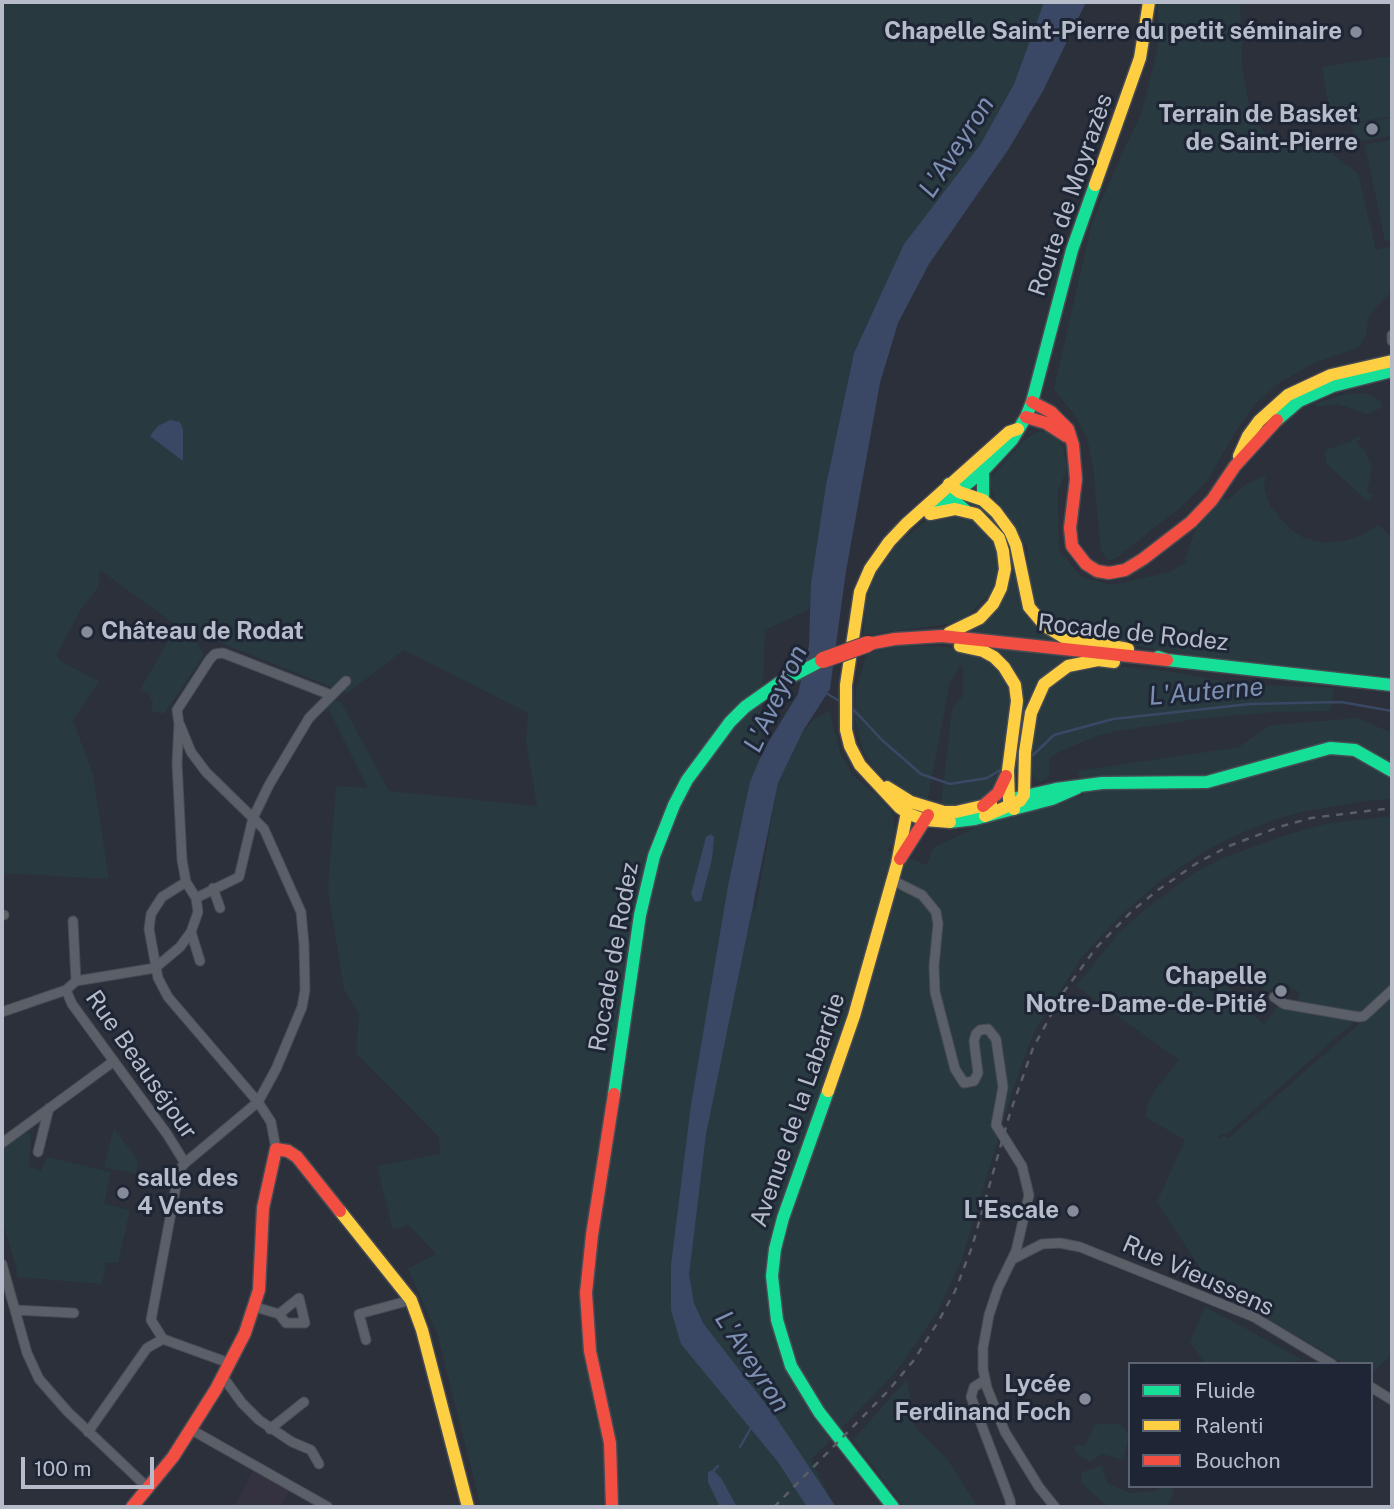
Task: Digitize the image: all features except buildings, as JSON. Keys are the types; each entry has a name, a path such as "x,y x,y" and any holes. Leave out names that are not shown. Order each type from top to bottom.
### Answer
{"main road":[{"name":"Route de Moyrazès","path":"1025,416 1072,250 1140,58 1149,2"},
{"path":"1235,466 1248,436 1259,421 1288,395 1331,375 1392,361"},
{"path":"889,542 930,514 1025,416 1051,412 1068,429 1073,445 1076,479 1070,528 1072,547 1086,564 1097,571 1109,573 1125,570 1192,522 1270,426 1299,401 1333,386 1392,371"},
{"path":"1025,416 1012,440 984,471 889,542 870,569 860,592 846,685 846,730 850,746 860,765 899,807 909,814 929,815 984,811 1015,802 1052,799 1077,788 1134,782 1207,782 1330,748 1355,750 1392,771"},
{"path":"983,499 984,471"},
{"path":"954,491 983,499 996,512 1016,545 1029,607 1045,626 1063,637 1134,649 1167,660"},
{"path":"954,491 965,510"},
{"path":"930,514 945,509 965,510 976,514 999,538 1005,569 1001,588 993,604 981,618 942,636"},
{"name":"Rocade de Rodez","path":"612,1507 610,1443 589,1339 586,1293 592,1235 640,915 653,856 674,805 687,780 745,707 801,670 849,650 895,639 942,636 1392,685"},
{"path":"895,639 983,651 1004,667 1015,685 1017,701 1008,770 998,793 984,811"},
{"path":"1015,802 1031,713 1044,684 1060,670 1077,663 1098,660 1239,676 1250,669"},
{"name":"Rocade de Rodez","path":"621,1507 619,1436 598,1350 595,1295 604,1217 654,894 666,845 696,781 732,724"},
{"path":"1008,770 1015,802"},
{"path":"874,780 929,815"},
{"name":"Avenue de la Labardie","path":"892,1507 819,1412 791,1366 780,1336 772,1290 780,1226 854,1016 895,872 906,817 909,814"},
{"name":"Avenue de la Labardie","path":"895,872 929,815"},
{"path":"132,1507 190,1429 245,1333 255,1307 261,1272 263,1208 276,1149 288,1151 297,1157 411,1300 429,1354 468,1507"}],"street":[{"path":"1392,335 1392,341"},
{"path":"2,1012 66,990 76,981 155,968 180,947 191,932 198,912 196,898 186,882 182,860 177,710 215,654 223,653 331,695"},
{"path":"196,898 239,877 253,818 298,734 346,681"},
{"path":"179,724 191,752 206,772 264,829 301,912 305,990 302,1007 276,1069 258,1102 185,1163 177,1177 151,1320 163,1339 226,1370 242,1403 270,1429 311,1450 319,1464"},
{"path":"895,872 922,895 936,912 938,924 934,992 955,1069 964,1083 974,1081 978,1073 974,1041 976,1034 980,1030 988,1029 996,1039 1003,1087 996,1125 1022,1166 1028,1187 1028,1204 1021,1237 998,1288 987,1323 983,1348 985,1380 1005,1433 1055,1507"},
{"path":"186,882 162,897 151,914 149,929 155,968 168,997 258,1102 271,1122 276,1149"},
{"path":"214,888 220,908"},
{"path":"73,921 76,981"},
{"path":"191,932 200,961"},
{"name":"Rue Beauséjour","path":"66,990 72,1004 167,1134 185,1163"},
{"path":"1274,997 1288,1005 1359,1017 1364,1016 1392,990"},
{"path":"2,1143 114,1061"},
{"path":"38,1152 49,1108"},
{"name":"Rue Vieussens","path":"1021,1237 1042,1244 1060,1243 1080,1247 1223,1304 1254,1317 1329,1362"},
{"path":"1013,1259 1042,1244"},
{"path":"2,1264 27,1353 39,1379 54,1398 148,1489"},
{"path":"366,1340 359,1314 411,1300"},
{"path":"255,1307 279,1314"},
{"path":"15,1310 74,1313"},
{"path":"88,1432 147,1348 163,1339"},
{"path":"985,1380 974,1387 971,1397 1011,1507"},
{"path":"1373,1388 1392,1400"},
{"path":"270,1429 304,1402"},
{"path":"190,1429 328,1507"}],"shaded area":[{"path":"2,2 1044,2 1014,84 980,145 904,244 854,353 826,485 811,583 810,609 765,630 754,918 778,783 801,735 813,720 829,711 841,755 853,775 893,814 893,842 887,850 927,865 933,848 983,824 1044,804 1083,796 1078,771 1239,747 1269,726 1276,725 1357,718 1392,733 1392,799 1363,801 1301,812 1234,836 1203,852 1160,881 1119,917 1081,958 1034,1032 1015,1083 962,1259 938,1311 896,1372 811,1460 835,1507 481,1507 437,1333 408,1269 436,1254 409,1225 393,1230 377,1166 440,1154 439,1137 356,1053 359,1014 344,989 328,890 336,786 368,788 327,706 334,700 341,702 389,791 537,806 526,741 528,713 404,650 347,693 176,625 100,570 98,587 80,611 57,654 60,661 99,681 73,720 93,775 109,879 2,873"},
{"path":"1158,2 1240,2 1242,66 1250,112 1272,144 1312,138 1358,174 1376,250 1392,246 1392,291 1369,315 1366,335 1359,347 1312,364 1279,383 1258,401 1237,429 1207,481 1182,506 1115,559 1108,560 1101,551 1093,466 1087,438 1074,414 1054,389 1092,223 1141,115 1158,47"},
{"path":"1392,56 1392,116 1341,125 1338,122 1332,123 1322,67"},
{"name":"Terrain de Basket de Saint-Pierre","path":"1390,118 1392,136 1355,142 1352,124"},
{"path":"1392,139 1392,239 1385,241 1365,145"},
{"path":"1366,393 1381,401 1383,407 1367,414 1338,404 1316,407 1315,403 1347,394"},
{"path":"1045,431 1057,438 1063,448 1067,468 1058,491 1059,551 1082,577 1112,585 1170,572 1188,561 1185,560 1196,528 1223,499 1228,500 1246,484 1266,475 1264,487 1270,506 1290,529 1304,538 1325,543 1344,541 1379,525 1392,538 1392,677 1207,658 1078,636 1054,626 1038,608 1033,596 1027,546 996,502 989,479 1024,441 1035,433"},
{"path":"1359,436 1361,438 1356,442 1365,451 1372,469 1367,491 1373,495 1367,501 1326,463 1325,450 1350,442"},
{"path":"961,501 975,502 1006,530 1019,587 1062,643 966,631 984,620 1008,561"},
{"path":"937,516 970,517 994,541 1000,571 992,599 987,596 962,622 864,635 865,605 877,570 894,548 921,525"},
{"path":"175,629 197,643 204,655 164,714 151,711 151,694 140,690"},
{"path":"905,645 946,647 990,659 1012,688 997,792 974,803 941,805 952,709 963,696 963,666 959,665 950,682 927,802 910,796 876,771 864,753 854,715 856,688 868,651"},
{"path":"987,647 1078,656 1061,665 1025,723 1013,794 1021,700"},
{"path":"1112,666 1165,671 1240,684 1334,688 1330,711 1204,718 1097,736 1049,759 1049,776 1041,782 1034,778 1030,769 1037,717 1044,696 1054,681 1073,669"},
{"path":"1392,816 1392,985 1364,1011 1351,1013 1297,1001 1300,993 1287,984 1278,983 1267,993 1238,964 1223,980 1249,1012 1264,1024 1278,1006 1357,1019 1228,1133 1218,1137 1229,1138 1392,995 1392,1354 1373,1372 1373,1362 1342,1362 1250,1308 1217,1294 1157,1202 1185,1140 1145,1117 1156,1089 1179,1060 1076,986 1118,934 1144,910 1194,873 1223,858 1325,824"},
{"path":"114,1128 138,1161 136,1174 104,1167"},
{"path":"24,1133 31,1134 29,1166 41,1171 47,1157 111,1172 104,1204 130,1210 118,1263 106,1262 102,1284 17,1277 2,1219 2,1149"},
{"path":"1205,1307 1302,1360 1205,1362 1190,1342"},
{"path":"907,1379 915,1427 947,1459 978,1507 904,1507 853,1440"},
{"path":"1095,1424 1120,1424 1128,1434 1123,1460 1102,1454 1090,1462 1077,1454 1074,1446 1085,1445"},
{"path":"255,1466 292,1487 281,1507 234,1507"},
{"path":"1102,1466 1107,1483 1130,1493 1172,1488 1174,1490 1169,1507 1113,1507 1104,1503 1081,1483 1082,1472"}],"water":[{"path":"1044,2 1086,2 1043,91 1008,150 929,264 898,323 880,383 846,571 830,689 803,731 778,783 706,1134 689,1275 694,1303 703,1323 775,1416 836,1507 807,1507 778,1462 681,1344 671,1310 671,1265 691,1105 728,886 750,782 764,749 798,694 809,645 811,583 826,485 854,353 904,244 980,145 1014,84"},
{"path":"170,420 180,422 183,429 183,461 150,436 158,426"},
{"path":"711,834 714,837 712,859 701,901 695,902 691,894 706,837"},
{"path":"713,1470 721,1478 737,1507 720,1507 708,1482 708,1472"}],"waterway":[{"name":"L'Auterne","path":"824,692 843,703"},
{"name":"L'Auterne","path":"1033,755 1054,735 1113,719 1250,704 1341,702 1392,711"},
{"name":"L'Auterne","path":"852,708 883,741 921,774 950,784 987,778 1002,769"},
{"path":"740,1447 752,1426"},
{"path":"714,1470 718,1466"}],"railway":[{"path":"774,1507 888,1391 914,1360 938,1322 955,1291 972,1247 1010,1113 1033,1048 1063,993 1096,948 1132,911 1158,890 1197,863 1229,846 1311,818 1392,808"}],"traffic: fast":[{"path":"931,513 983,471 1012,440 1026,417 1072,250 1095,185"},
{"path":"1277,420 1299,401 1333,386 1392,371"},
{"path":"983,471 983,500"},
{"path":"949,484 956,502 965,510"},
{"path":"1158,657 1392,685"},
{"path":"614,1094 640,915 654,856 674,805 687,780 730,722 745,707 779,683 823,660"},
{"path":"1016,798 1102,783 1207,782 1330,748 1355,750 1392,771"},
{"path":"950,822 975,819 1052,799 1077,788"},
{"path":"828,1091 783,1218 775,1249 772,1276 777,1320 791,1366 819,1412 893,1507"}],"traffic: slow":[{"path":"1095,185 1140,58 1149,2"},
{"path":"1239,456 1248,436 1259,421 1288,395 1331,375 1392,361"},
{"path":"950,822 925,820 899,807 860,765 850,746 846,730 846,685 860,592 870,569 906,524 1009,432 1018,429"},
{"path":"949,484 959,492 983,500 1010,531 1016,545 1029,607 1045,626 1063,637 1128,649"},
{"path":"930,514 955,509 976,514 999,538 1003,551 1005,569 1001,588 993,604 980,618 949,633"},
{"path":"960,646 983,651 994,657 1015,685 1017,701 1008,770 1009,800 1014,809"},
{"path":"985,816 1020,801 1024,795 1025,752 1031,713 1044,684 1068,666 1098,660 1114,662"},
{"path":"887,787 911,802 944,812 991,804"},
{"path":"828,1091 854,1016 897,864 906,817 909,814"},
{"path":"340,1211 411,1300 422,1330 468,1507"}],"traffic: jam":[{"path":"1032,402 1051,412 1068,429 1073,445 1076,479 1070,528 1072,546 1086,564 1097,571 1109,573 1125,570 1143,559 1191,522 1212,500 1235,466 1277,420"},
{"path":"1026,417 1046,423 1066,436"},
{"path":"868,644 942,636 1167,660"},
{"path":"823,660 868,644"},
{"path":"983,806 998,793 1006,776"},
{"path":"900,859 928,815"},
{"path":"612,1507 610,1443 590,1351 586,1293 592,1235 614,1094"},
{"path":"132,1507 173,1457 216,1389 245,1333 259,1290 263,1208 276,1149 288,1151 297,1157 340,1211"}],"place":[{"name":"Chapelle Saint-Pierre du petit séminaire","path":"1356,32"},
{"name":"Terrain de Basket de Saint-Pierre","path":"1372,129"},
{"name":"Château de Rodat","path":"87,632"},
{"name":"Chapelle Notre-Dame-de-Pitié","path":"1281,991"},
{"name":"salle des 4 Vents","path":"123,1193"},
{"name":"L'Escale","path":"1073,1211"},
{"name":"Lycée Ferdinand Foch","path":"1085,1399"}],"water label":[{"name":"L'Aveyron","path":"957,147"},
{"name":"L'Aveyron","path":"776,699"},
{"name":"L'Aveyron","path":"752,1362"}]}
